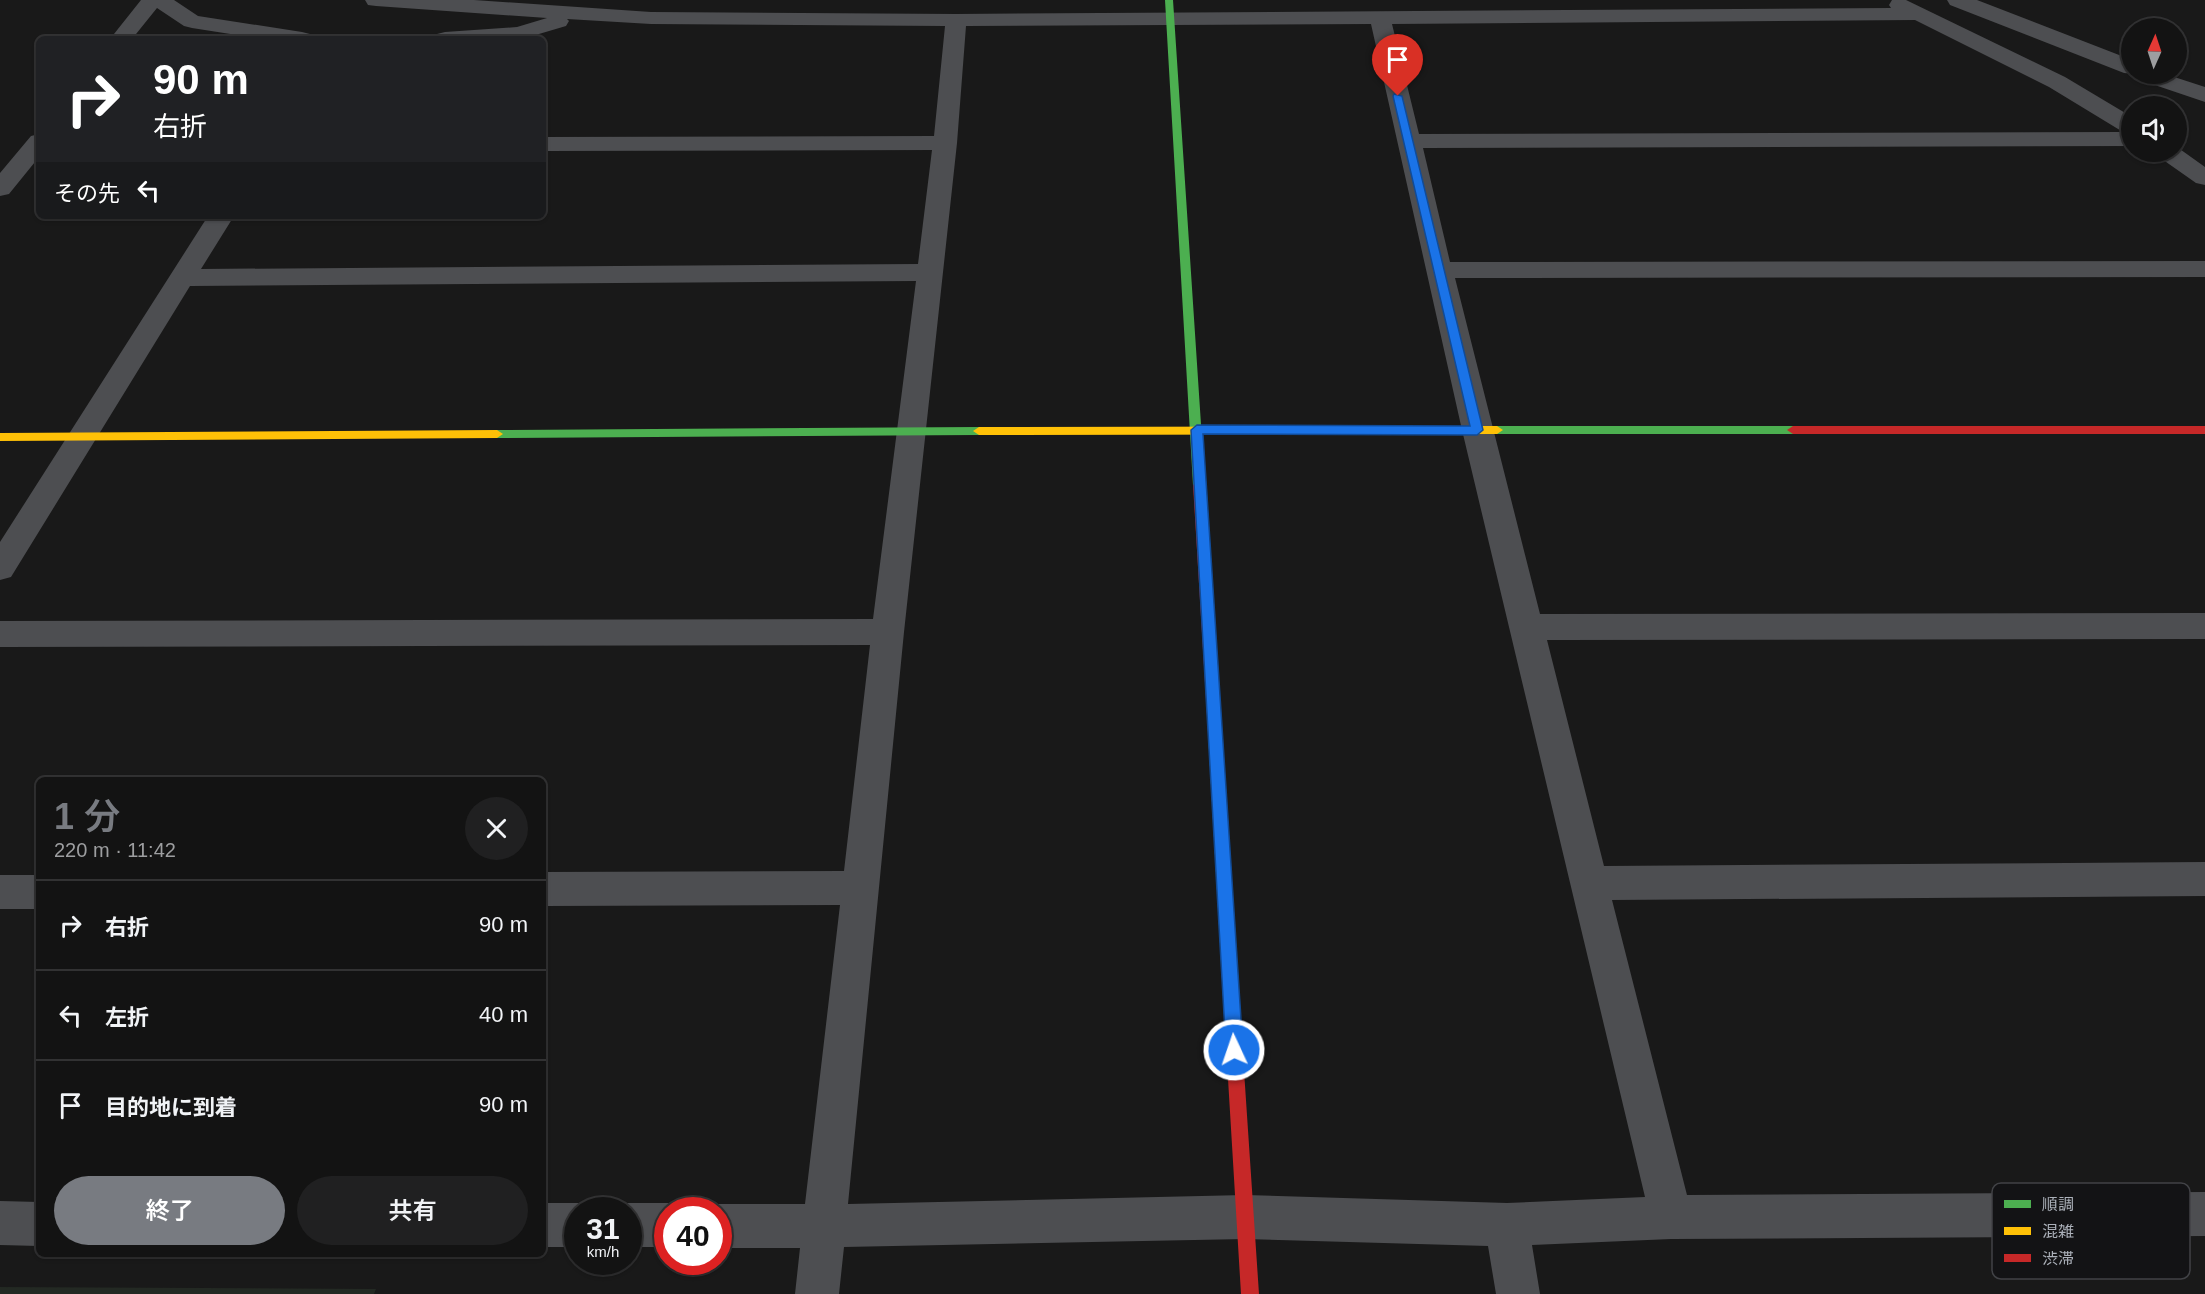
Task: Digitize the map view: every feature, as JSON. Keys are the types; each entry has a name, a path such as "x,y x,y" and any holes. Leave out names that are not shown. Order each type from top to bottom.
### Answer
{"street":[{"path":"123,36 153,0"},
{"path":"159,0 192,21 284,36"},
{"path":"376,0 573,13 654,9 956,20 1170,9 1380,17 1919,14"},
{"path":"1892,0 2056,82 2121,120"},
{"path":"1958,0 2121,65"},
{"path":"1170,9 1250,1294"},
{"path":"482,36 546,27 573,13"},
{"path":"1380,17 1477,430 1671,1217"},
{"path":"817,1294 888,632 945,143 956,20"},
{"path":"2174,84 2205,95"},
{"path":"1408,141 2121,139"},
{"path":"546,144 945,143"},
{"path":"0,189 36,146"},
{"path":"2182,162 2205,178"},
{"path":"0,568 219,219"},
{"path":"1439,270 2205,269"},
{"path":"182,278 930,272"},
{"path":"0,437 1197,430 2205,430"},
{"path":"1527,627 2205,626"},
{"path":"0,634 888,632"},
{"path":"1590,883 2205,879"},
{"path":"546,890 861,888"},
{"path":"0,892 36,892"},
{"path":"2190,1214 2205,1214"},
{"path":"732,1226 1245,1217 1507,1225 1671,1217 1992,1215"},
{"path":"0,1223 36,1224"},
{"path":"546,1225 564,1225"},
{"path":"1507,1225 1518,1294"}],"shaded area":[{"path":"0,1287 376,1289 374,1294 0,1294"}],"traffic: fast":[{"path":"1169,0 1199,485"},
{"path":"1497,430 1793,430"},
{"path":"497,434 979,431"}],"traffic: slow":[{"path":"979,431 1497,430"},
{"path":"0,437 497,434"},
{"path":"1215,732 1231,996"}],"traffic: jam":[{"path":"1793,430 2205,430"},
{"path":"1199,485 1215,732"},
{"path":"1231,996 1250,1294"}],"route":[{"path":"1234,1050 1197,430 1477,430 1398,96"}]}
